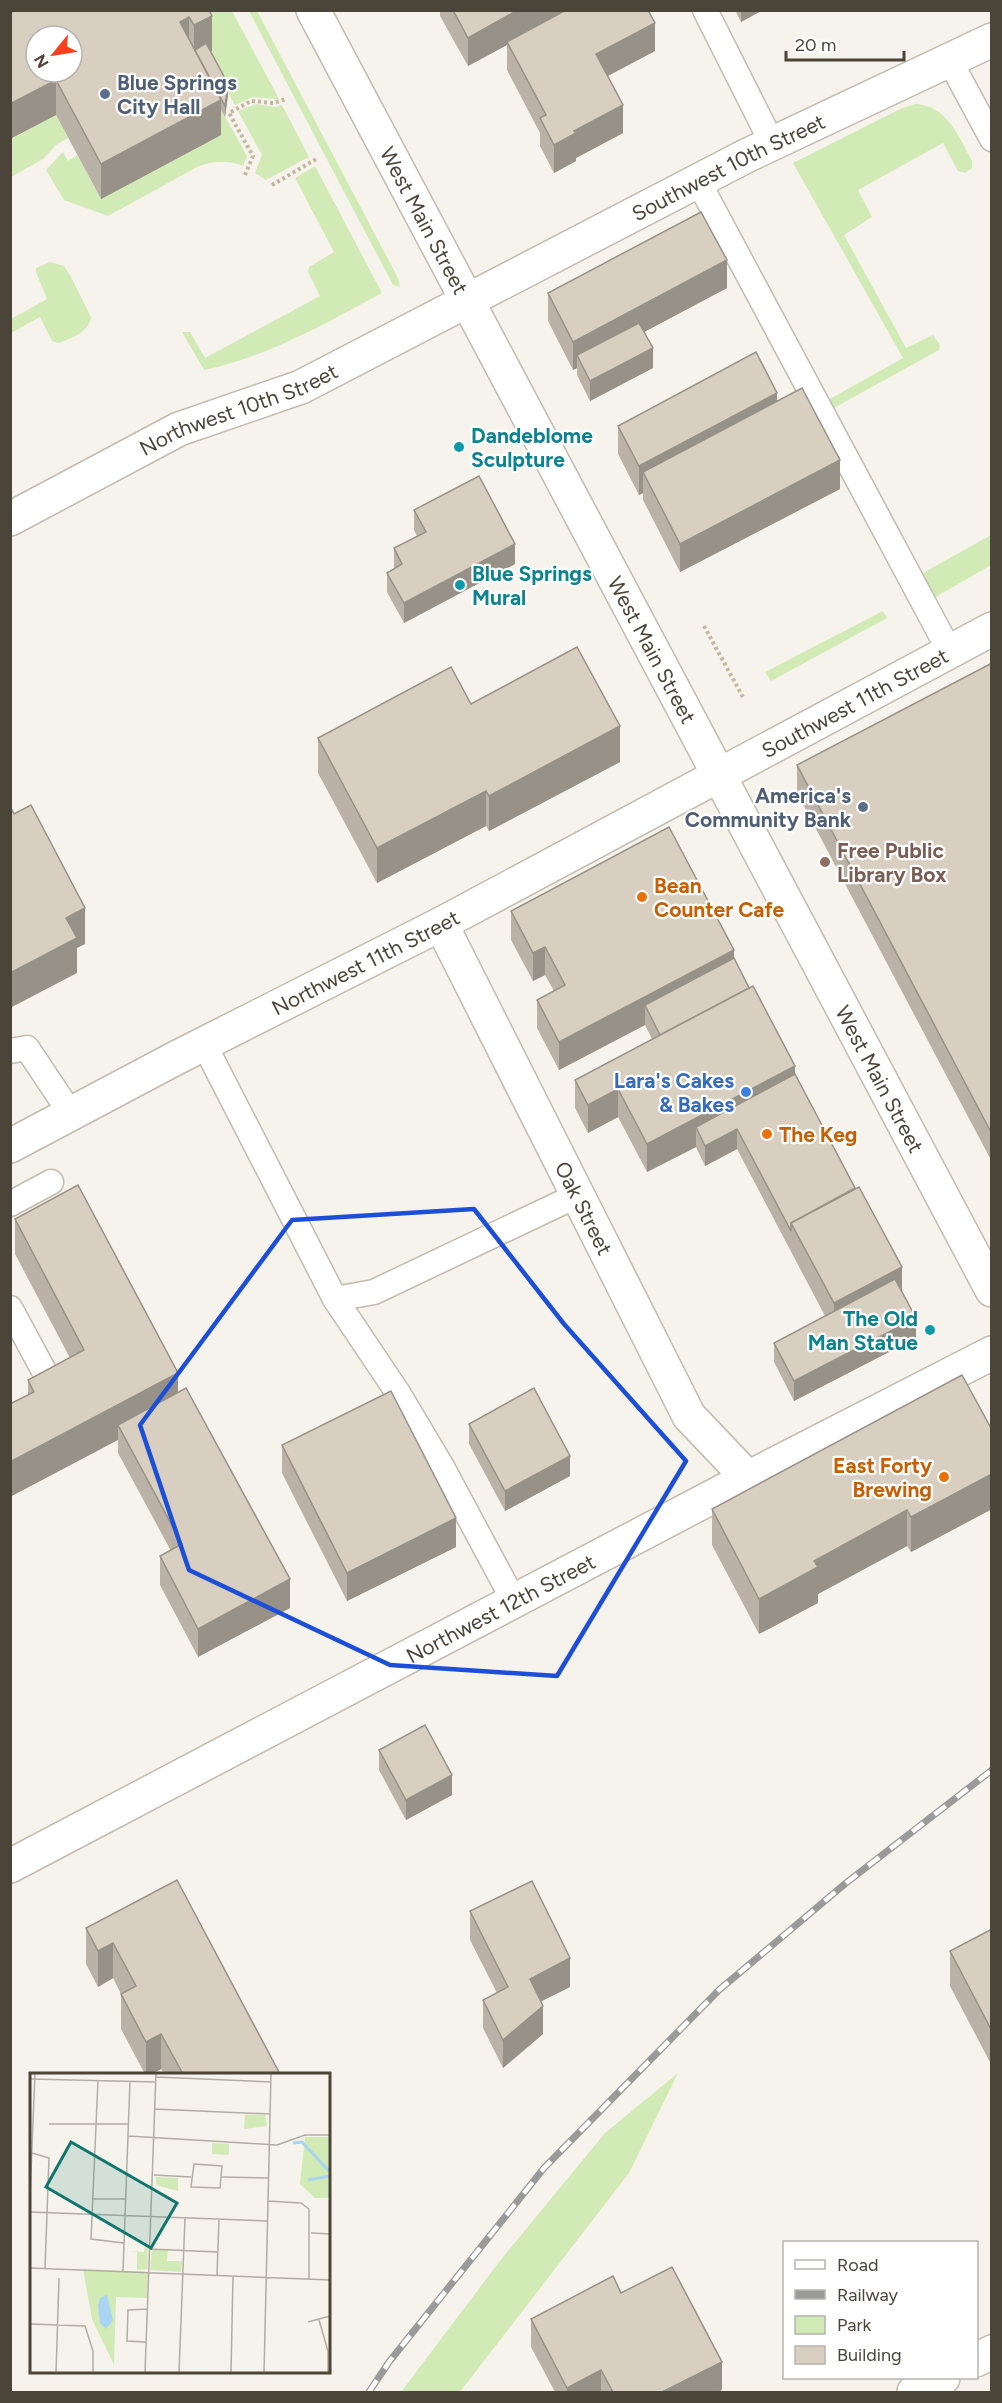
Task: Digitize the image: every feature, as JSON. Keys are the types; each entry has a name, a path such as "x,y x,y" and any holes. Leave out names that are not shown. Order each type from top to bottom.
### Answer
{"street":[{"name":"West Main Street","path":"313,10 992,1290"},
{"name":"Southwest 10th Street","path":"466,300 772,143 992,40"},
{"name":"Northwest 10th Street","path":"10,519 179,429 301,387 466,300"},
{"name":"Southwest 11th Street","path":"719,776 992,629"},
{"name":"Northwest 11th Street","path":"10,1146 204,1044 441,924 719,776"},
{"name":"Oak Street","path":"441,924 689,1416 748,1478"},
{"name":"Northwest 12th Street","path":"10,1866 748,1478 992,1353"},
{"path":"978,2359 992,2352"},
{"path":"914,2392 941,2379"}],"lane":[{"path":"705,10 772,143"},
{"path":"950,61 992,139"},
{"path":"698,182 950,652"},
{"path":"204,1044 335,1299 398,1393 442,1467 514,1601"},
{"path":"10,1051 27,1048 71,1114"},
{"path":"10,1204 51,1182"},
{"path":"335,1299 374,1292 578,1195"},
{"path":"10,1308 52,1386"}],"path":[{"path":"245,176 253,156 229,113 251,101 274,103 286,99"},
{"path":"272,185 318,158"},
{"path":"704,626 744,699"}],"highlighted area":[{"path":"474,1209 564,1324 686,1461 557,1676 390,1665 189,1570 140,1425 292,1220"}],"green space":[{"path":"190,11 232,11 279,99 253,97 235,105 206,54 211,51"},
{"path":"249,11 257,11 398,278 400,287 393,285"},
{"path":"189,52 247,156 243,166 221,162 199,166 108,216 64,200 46,170 63,152 68,161 77,155 101,199"},
{"path":"256,104 275,107 282,105 309,157 266,180 255,173 262,155 238,111"},
{"path":"915,104 936,110 944,116 957,133 972,161 972,168 965,173 958,171 943,143 858,190 872,217 844,235 906,348 933,335 940,345 939,350 832,409 828,401 830,399 903,358 793,163 900,109"},
{"path":"56,115 68,138 56,145 43,159 11,177 11,139"},
{"path":"315,166 382,293 274,348 204,370 182,332 190,332 205,358 320,296 308,272 309,267 334,252 295,178"},
{"path":"50,262 64,266 91,317 83,331 58,343 52,341 40,317 11,333 11,319 47,299 36,268"},
{"path":"991,535 991,565 932,599 921,575"},
{"path":"883,611 887,618 771,681 765,672"},
{"path":"678,2073 629,2173 460,2392 401,2392 499,2262 605,2133"}],"building":[{"name":"Blue Springs City Hall","path":"15,10 209,10 212,16 194,25 189,17 180,22 221,100 101,164 58,84 84,84 84,24 24,24 24,84 48,84 10,104 10,13"},
{"path":"453,10 518,10 468,38"},
{"path":"566,10 648,10 655,23 596,54 623,105 574,131 576,133 554,145 540,118 546,115 507,42"},
{"path":"206,43 228,84 225,106 195,50"},
{"path":"701,212 727,260 573,342 548,293"},
{"path":"639,323 653,348 590,381 577,355"},
{"path":"756,352 777,393 639,466 618,426"},
{"path":"802,388 840,460 680,544 643,472"},
{"path":"479,476 515,544 404,603 387,573 402,564 394,548 426,532 414,510"},
{"path":"577,647 620,726 489,796 486,791 377,848 318,738 451,667 471,704"},
{"path":"992,663 992,1134 797,765"},
{"path":"31,805 85,908 66,918 77,938 10,973 10,806 14,814"},
{"path":"669,827 734,950 559,1042 537,1000 565,985 545,947 533,953 511,911"},
{"path":"734,958 749,988 660,1035 645,1005"},
{"path":"753,986 795,1066 647,1144 618,1089 588,1105 575,1080"},
{"path":"795,1074 855,1188 791,1223 791,1231 737,1129 705,1146 696,1127"},
{"path":"78,1185 178,1373 10,1462 10,1404 34,1392 28,1380 84,1350 15,1219"},
{"path":"859,1187 902,1267 834,1303 791,1223"},
{"path":"895,1279 916,1318 794,1381 774,1343"},
{"path":"962,1375 992,1430 992,1474 911,1517 907,1510 814,1561 818,1567 759,1599 712,1509"},
{"path":"186,1388 290,1579 198,1629 160,1556 182,1544 118,1425"},
{"path":"534,1388 570,1456 505,1491 469,1424"},
{"path":"391,1391 456,1518 347,1573 282,1445"},
{"path":"425,1725 452,1775 406,1800 379,1750"},
{"path":"177,1880 279,2073 182,2073 161,2034 146,2042 121,1994 136,1986 113,1943 98,1951 86,1928"},
{"path":"532,1881 570,1958 530,1979 543,2006 503,2040 483,2000 508,1987 470,1911"},
{"path":"992,1929 992,2031 950,1951"},
{"path":"672,2267 722,2362 662,2392 613,2392 601,2370 567,2388 531,2319 613,2276 621,2293"}],"railway":[{"path":"369,2392 389,2362 544,2168 719,1990 846,1883 992,1770"}],"place":[{"name":"Blue Springs City Hall","path":"105,94"},
{"name":"Dandeblome Sculpture","path":"459,447"},
{"name":"Blue Springs Mural","path":"460,585"},
{"name":"America's Community Bank","path":"863,807"},
{"name":"Free Public Library Box","path":"825,862"},
{"name":"Bean Counter Cafe","path":"642,897"},
{"name":"Lara's Cakes & Bakes","path":"746,1092"},
{"name":"The Keg","path":"767,1134"},
{"name":"The Old Man Statue","path":"930,1330"},
{"name":"East Forty Brewing","path":"944,1477"}]}
